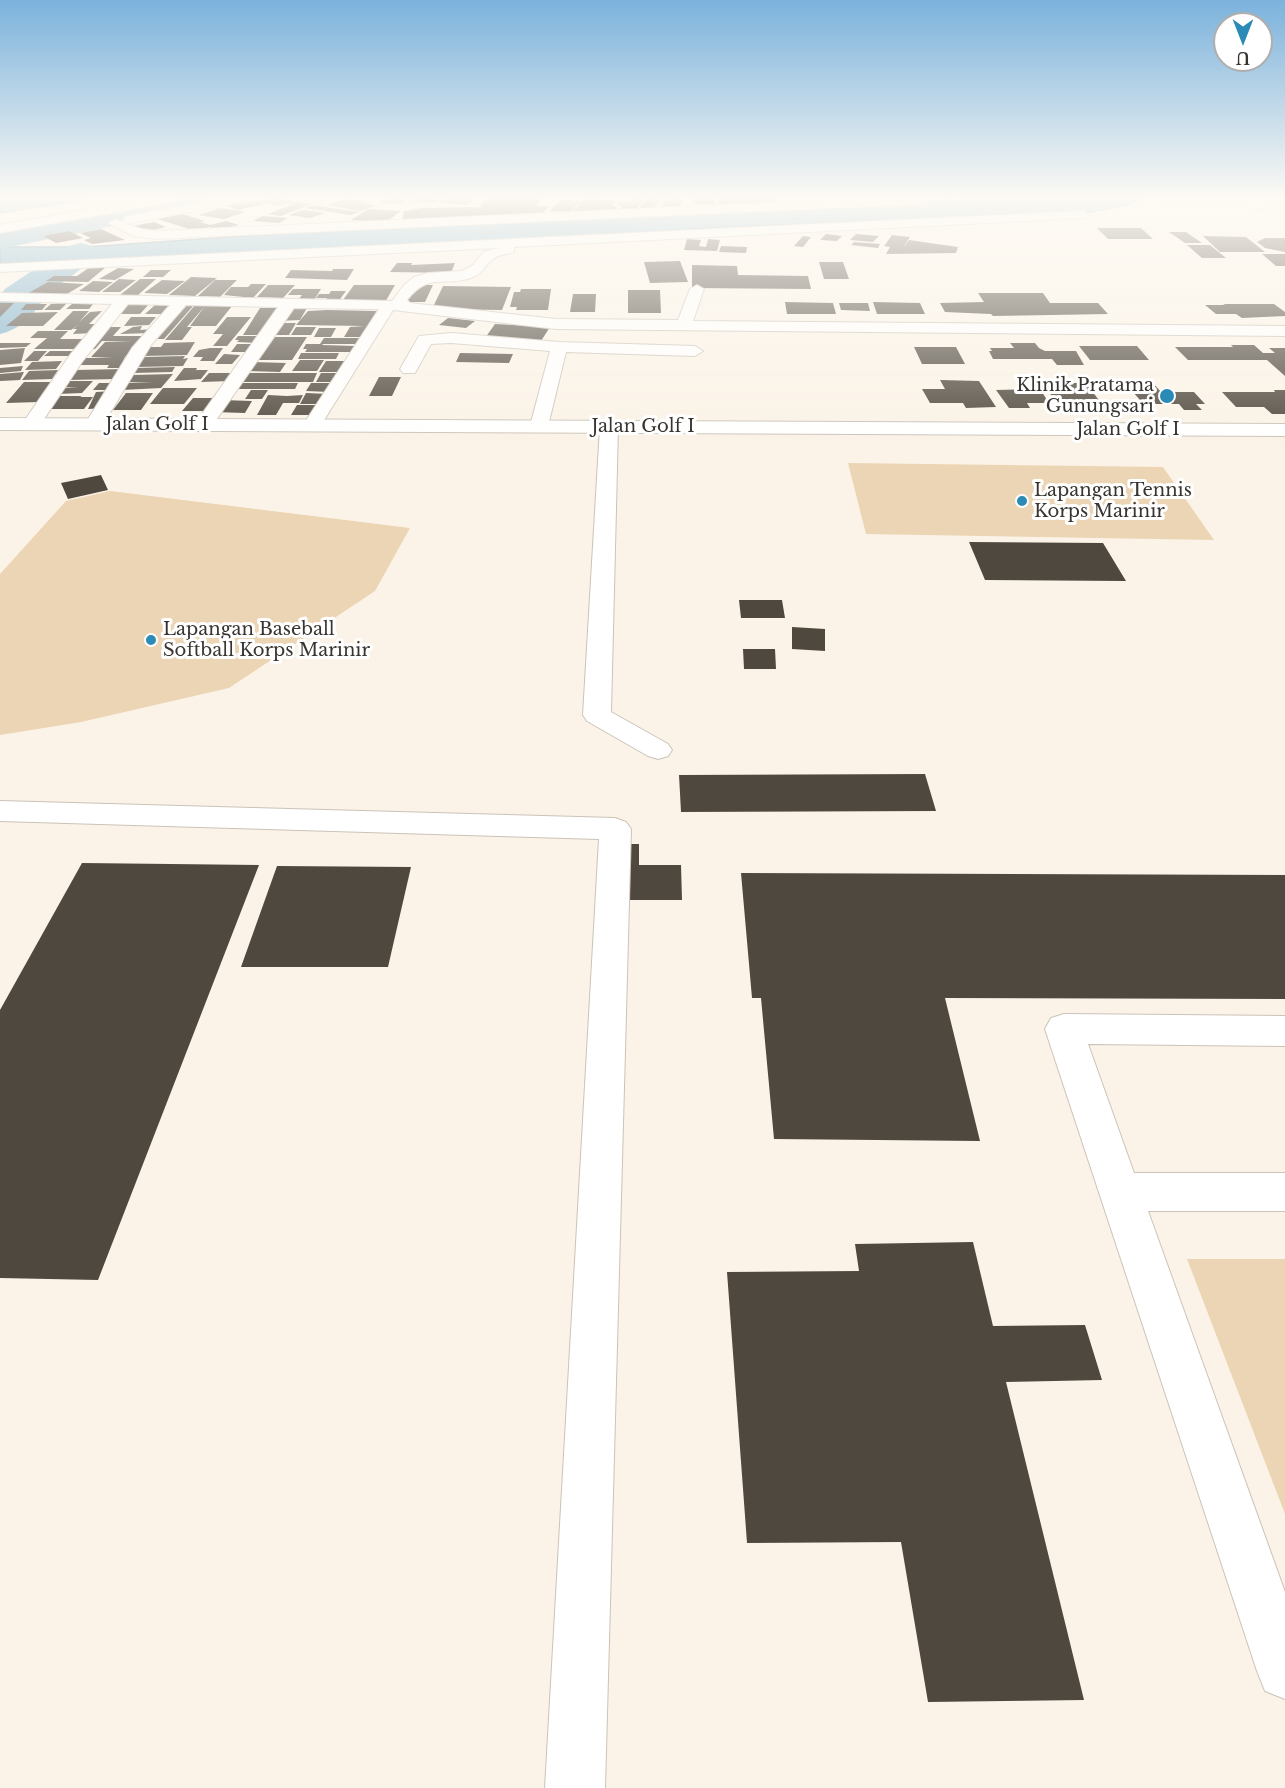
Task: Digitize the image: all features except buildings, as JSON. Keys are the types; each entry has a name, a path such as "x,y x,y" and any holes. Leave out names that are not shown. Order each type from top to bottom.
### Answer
{"main road":[{"path":"312,425 398,306 405,291 416,281"},
{"path":"684,326 697,289"},
{"path":"4,297 398,306 555,324 1285,331"},
{"path":"31,424 75,359 124,299"},
{"path":"94,424 109,406 117,385 145,342 183,300"},
{"path":"203,425 289,303"},
{"path":"409,369 425,339 451,338 559,347 695,351"},
{"path":"539,426 559,347"},
{"name":"Jalan Golf I","path":"0,424 1285,430"},
{"path":"609,427 597,715 658,750"},
{"path":"0,811 615,829 575,1788"},
{"path":"1285,1031 1064,1029 1285,1671"},
{"path":"1120,1192 1285,1192"}],"shaded area":[{"name":"Lapangan Tennis Korps Marinir","path":"848,463 1163,467 1214,540 866,534"},
{"name":"Lapangan Baseball Softball Korps Marinir","path":"110,491 410,528 375,591 229,688 81,722 0,735 0,574 66,501"},
{"path":"1187,1259 1285,1259 1285,1514"}],"waterway":[{"path":"0,322 22,303 18,297 40,281"}],"place":[{"name":"Klinik Pratama Gunungsari","path":"1167,396"},
{"name":"Lapangan Tennis Korps Marinir","path":"1022,501"},
{"name":"Lapangan Baseball Softball Korps Marinir","path":"151,640"}]}
